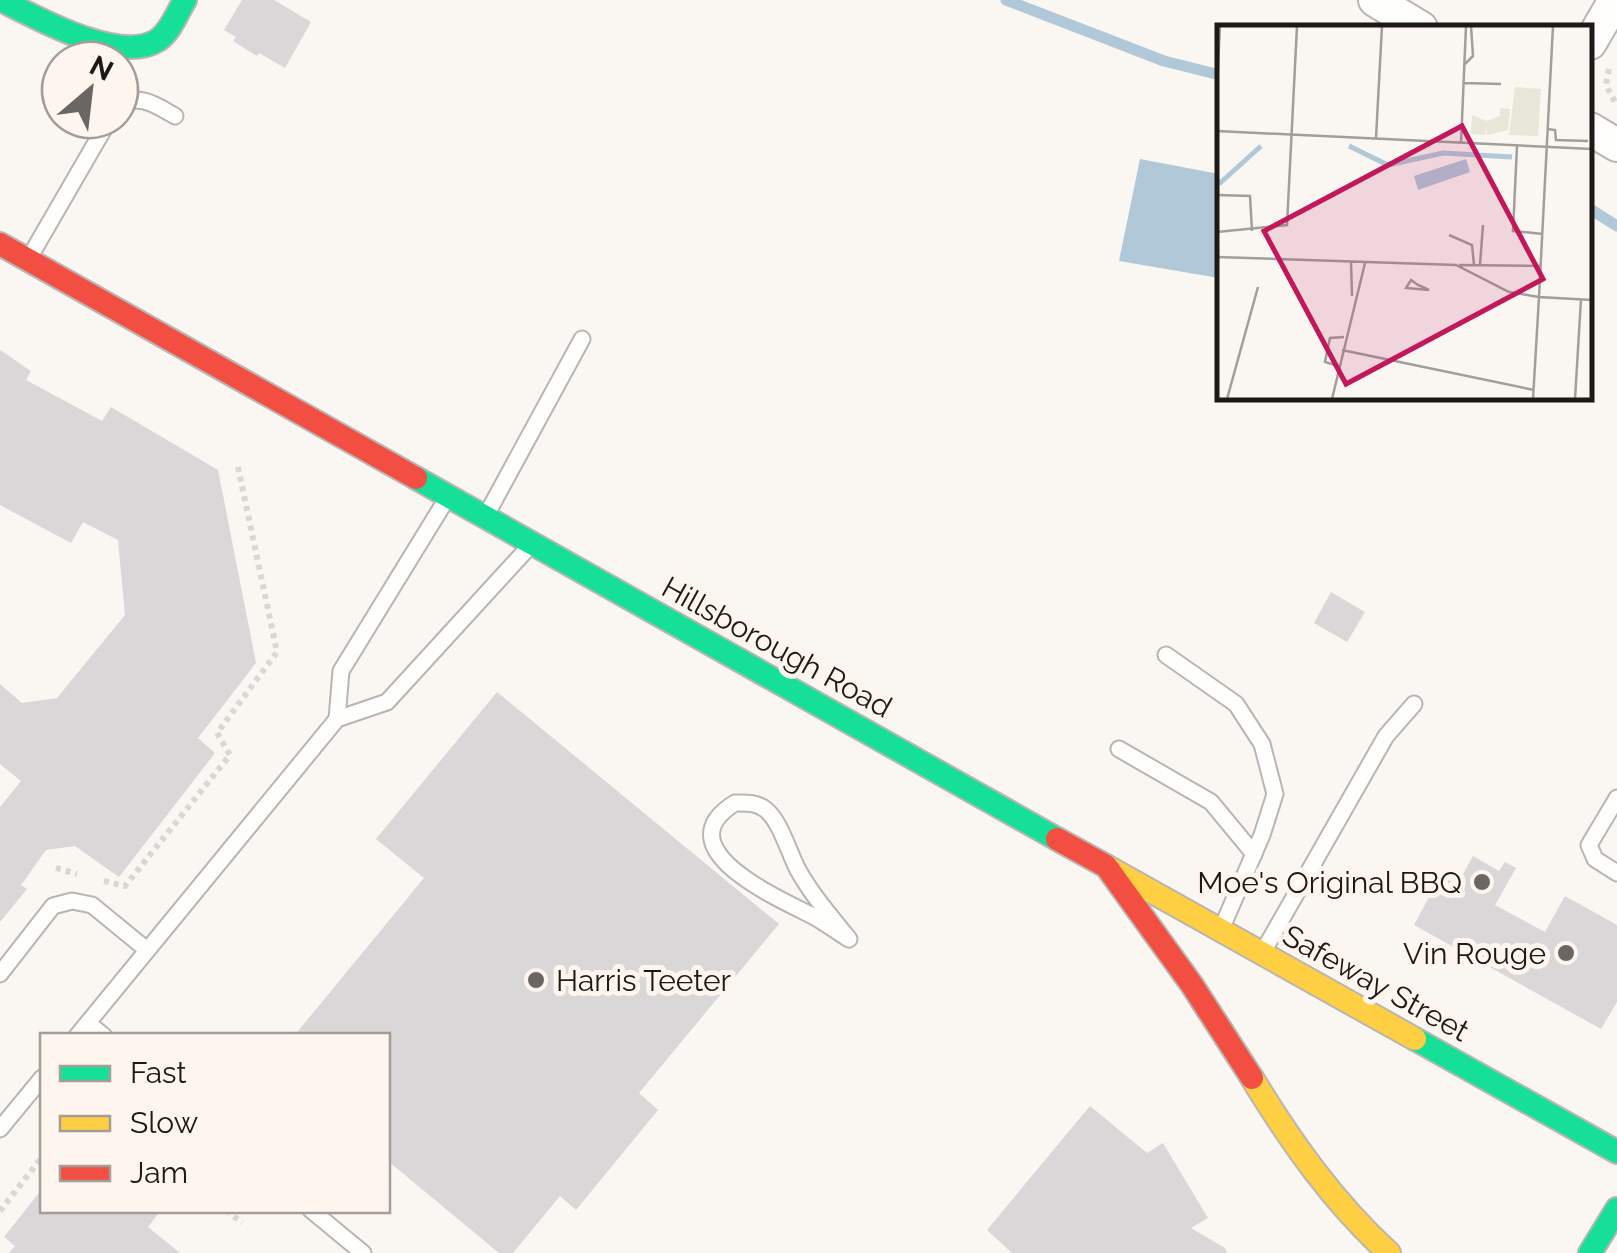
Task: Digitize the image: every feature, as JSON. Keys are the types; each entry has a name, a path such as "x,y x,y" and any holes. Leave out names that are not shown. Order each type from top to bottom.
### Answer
{"main road":[{"path":"1,0 61,30 119,46 148,45 161,38 185,0"},
{"name":"Hillsborough Road","path":"0,244 1106,866 1202,1000 1299,1153 1353,1219 1389,1253"},
{"name":"Safeway Street","path":"1106,866 1617,1152"},
{"path":"1590,1253 1617,1210"}],"street":[{"path":"1375,0 1416,25"},
{"path":"1601,52 1615,0"},
{"path":"1592,130 1617,145"}],"lane":[{"path":"140,100 176,116"},
{"path":"27,260 97,140"},
{"path":"485,518 582,339"},
{"path":"337,718 341,670 448,496"},
{"path":"82,1029 337,718 387,702 532,544"},
{"path":"1166,655 1236,704 1262,744 1275,794 1254,854 1220,930"},
{"path":"1262,953 1386,736 1414,704"},
{"path":"1119,749 1211,802 1254,854"},
{"path":"1617,798 1589,844 1595,859 1617,872"},
{"path":"735,802 753,802 768,811 813,894 849,939 769,895 732,869 712,845 712,828 719,812 735,802"},
{"path":"0,974 53,906 72,901 92,905 146,950"},
{"path":"0,1129 40,1080"},
{"path":"0,1100 14,1112"},
{"path":"315,1213 362,1253"}],"path":[{"path":"1601,52 1603,86 1617,104"},
{"path":"56,868 125,886 230,755 218,732 276,652 238,467"},
{"path":"0,1210 40,1160"},
{"path":"230,1213 242,1223"}],"water":[{"path":"1140,159 1217,174 1217,278 1119,261"}],"building":[{"path":"242,0 274,0 311,22 285,68 259,53 257,56 233,41 236,37 224,30"},
{"path":"0,350 31,371 26,380 102,421 111,407 218,470 256,663 198,738 215,753 119,877 75,846 46,850 21,885 27,889 0,922 0,807 21,781 0,764 0,684 22,703 57,698 125,615 118,540 83,522 71,543 0,505"},
{"path":"1331,592 1365,612 1347,642 1314,623"},
{"name":"Harris Teeter","path":"497,692 779,924 639,1093 658,1110 576,1210 560,1196 513,1253 499,1253 390,1163 390,1033 296,1033 424,878 376,839"},
{"path":"1473,856 1499,871 1505,862 1516,868 1495,905 1545,932 1565,896 1617,925 1617,1002 1601,1029 1414,925 1441,875 1457,885"},
{"path":"1090,1106 1147,1153 1163,1143 1208,1218 1191,1228 1227,1253 1012,1253 987,1230"},
{"path":"40,1192 40,1213 159,1213 148,1227 180,1253 9,1253 15,1246 4,1237"}],"waterway":[{"path":"1006,0 1164,61 1217,74"},
{"path":"1592,210 1617,226"}],"traffic: fast":[{"path":"1,0 79,36 122,47 158,40 185,0"},
{"path":"416,478 1057,839"},
{"path":"1415,1039 1617,1152"},
{"path":"1590,1253 1617,1209"}],"traffic: slow":[{"path":"1106,866 1415,1039"},
{"path":"1252,1078 1314,1170 1389,1253"}],"traffic: jam":[{"path":"0,244 416,478"},
{"path":"1057,839 1106,866 1192,985 1252,1078"}],"place":[{"name":"Moe's Original BBQ","path":"1482,882"},
{"name":"Vin Rouge","path":"1566,953"},
{"name":"Harris Teeter","path":"536,980"}]}
